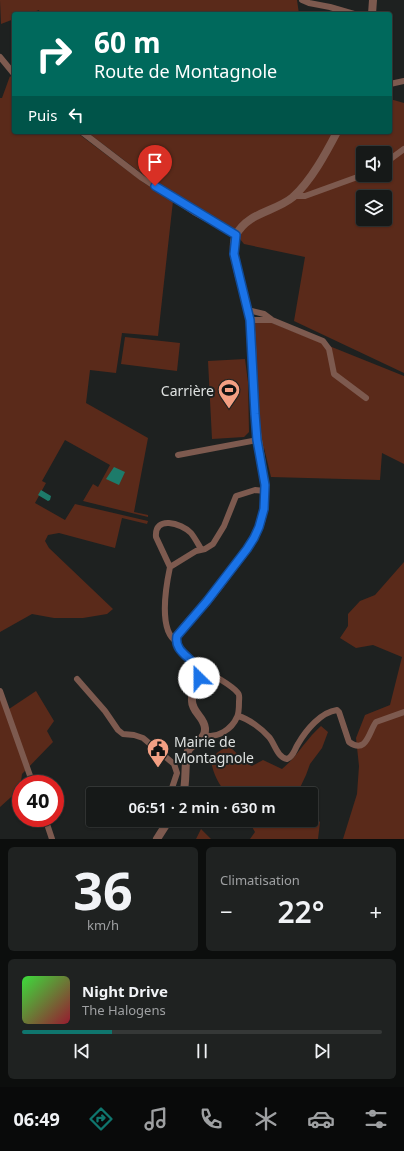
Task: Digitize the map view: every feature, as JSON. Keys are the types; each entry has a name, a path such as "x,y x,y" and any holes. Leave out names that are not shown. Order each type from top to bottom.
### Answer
{"street":[{"path":"302,0 336,11"},
{"path":"372,12 373,0"},
{"path":"0,57 12,72"},
{"path":"392,84 404,81"},
{"path":"85,134 142,178 194,212 236,235"},
{"path":"204,735 212,736 226,730 238,716 238,692 205,670 199,668 183,654 178,647 177,642 179,634 239,561 254,538 264,509 265,491 257,440 250,320 234,254 236,235 252,218 274,208 293,196 312,172 336,134"},
{"path":"392,158 404,149"},
{"path":"293,196 305,196 356,178"},
{"path":"248,310 264,314 272,320 322,341 329,349 334,374 366,398"},
{"path":"250,320 272,320"},
{"path":"178,455 257,440"},
{"path":"170,567 196,551 210,547 213,544 224,526 236,496 255,490 265,491"},
{"path":"177,642 168,634 164,615 170,567 156,537 156,532 160,525 165,523 181,526 192,534 201,549"},
{"path":"184,787 188,753 192,746 204,735 205,726 194,710 192,701 199,678 199,668"},
{"path":"78,679 105,711 118,730 123,734 143,738 174,764 177,773 172,787"},
{"path":"0,691 30,775"},
{"path":"238,716 268,736 281,756 287,758 292,756 302,738 322,716 337,710 350,742 352,744 359,745 365,742 376,722 404,712"},
{"path":"48,827 52,839"},
{"path":"157,839 165,827"}],"shaded area":[{"path":"0,0 297,0 299,12 40,12 39,10 34,12 12,12 12,20 1,24"},
{"path":"10,76 12,78 12,134 79,134 144,183 173,201 158,336 122,333 116,373 90,370 86,403 148,438 134,512 148,515 148,517 83,501 93,484 98,487 110,465 65,440 42,481 46,483 35,503 65,520 75,504 148,521 147,524 122,518 115,548 59,533 48,535 45,541 49,548 113,609 107,614 83,618 54,618 32,614 0,632 0,98 2,98"},
{"path":"392,100 404,103 404,373 294,321 305,257 244,244 231,228 145,176 90,134 392,134"},
{"path":"255,323 272,323 404,376 404,464 382,453 380,480 271,477 264,448 260,447 251,329"},
{"name":"Carrière","path":"125,337 180,343 177,371 121,364"},
{"name":"Carrière","path":"245,359 248,382 249,432 244,437 212,439 208,361"},
{"path":"114,467 125,472 119,485 106,479"},
{"path":"41,490 51,496 50,500 48,501 38,495"},
{"path":"404,562 404,839 343,839 357,794 359,766 356,738 365,715 390,705 402,657 373,645 356,648 340,638 348,626 348,614 360,601 375,595"},
{"path":"0,690 9,709 36,691 54,721 47,731 53,742 22,775 12,775 12,796 0,807"},
{"path":"321,726 328,732 322,748 310,764 300,787 221,787 216,778 211,759 218,752 228,746 245,762 252,766 263,760 282,769"},
{"path":"318,820 320,822 318,839 250,839 255,832 252,827 318,827"},
{"path":"201,829 211,839 196,839"}],"place":[{"name":"Carrière","path":"229,410"},
{"name":"Mairie de Montagnole","path":"158,768"}],"route":[{"path":"155,186 194,212 236,235 234,254 250,320 252,378 257,440 265,485 264,509 254,538 239,561 176,638 178,647 183,654 199,668 199,678"}]}
